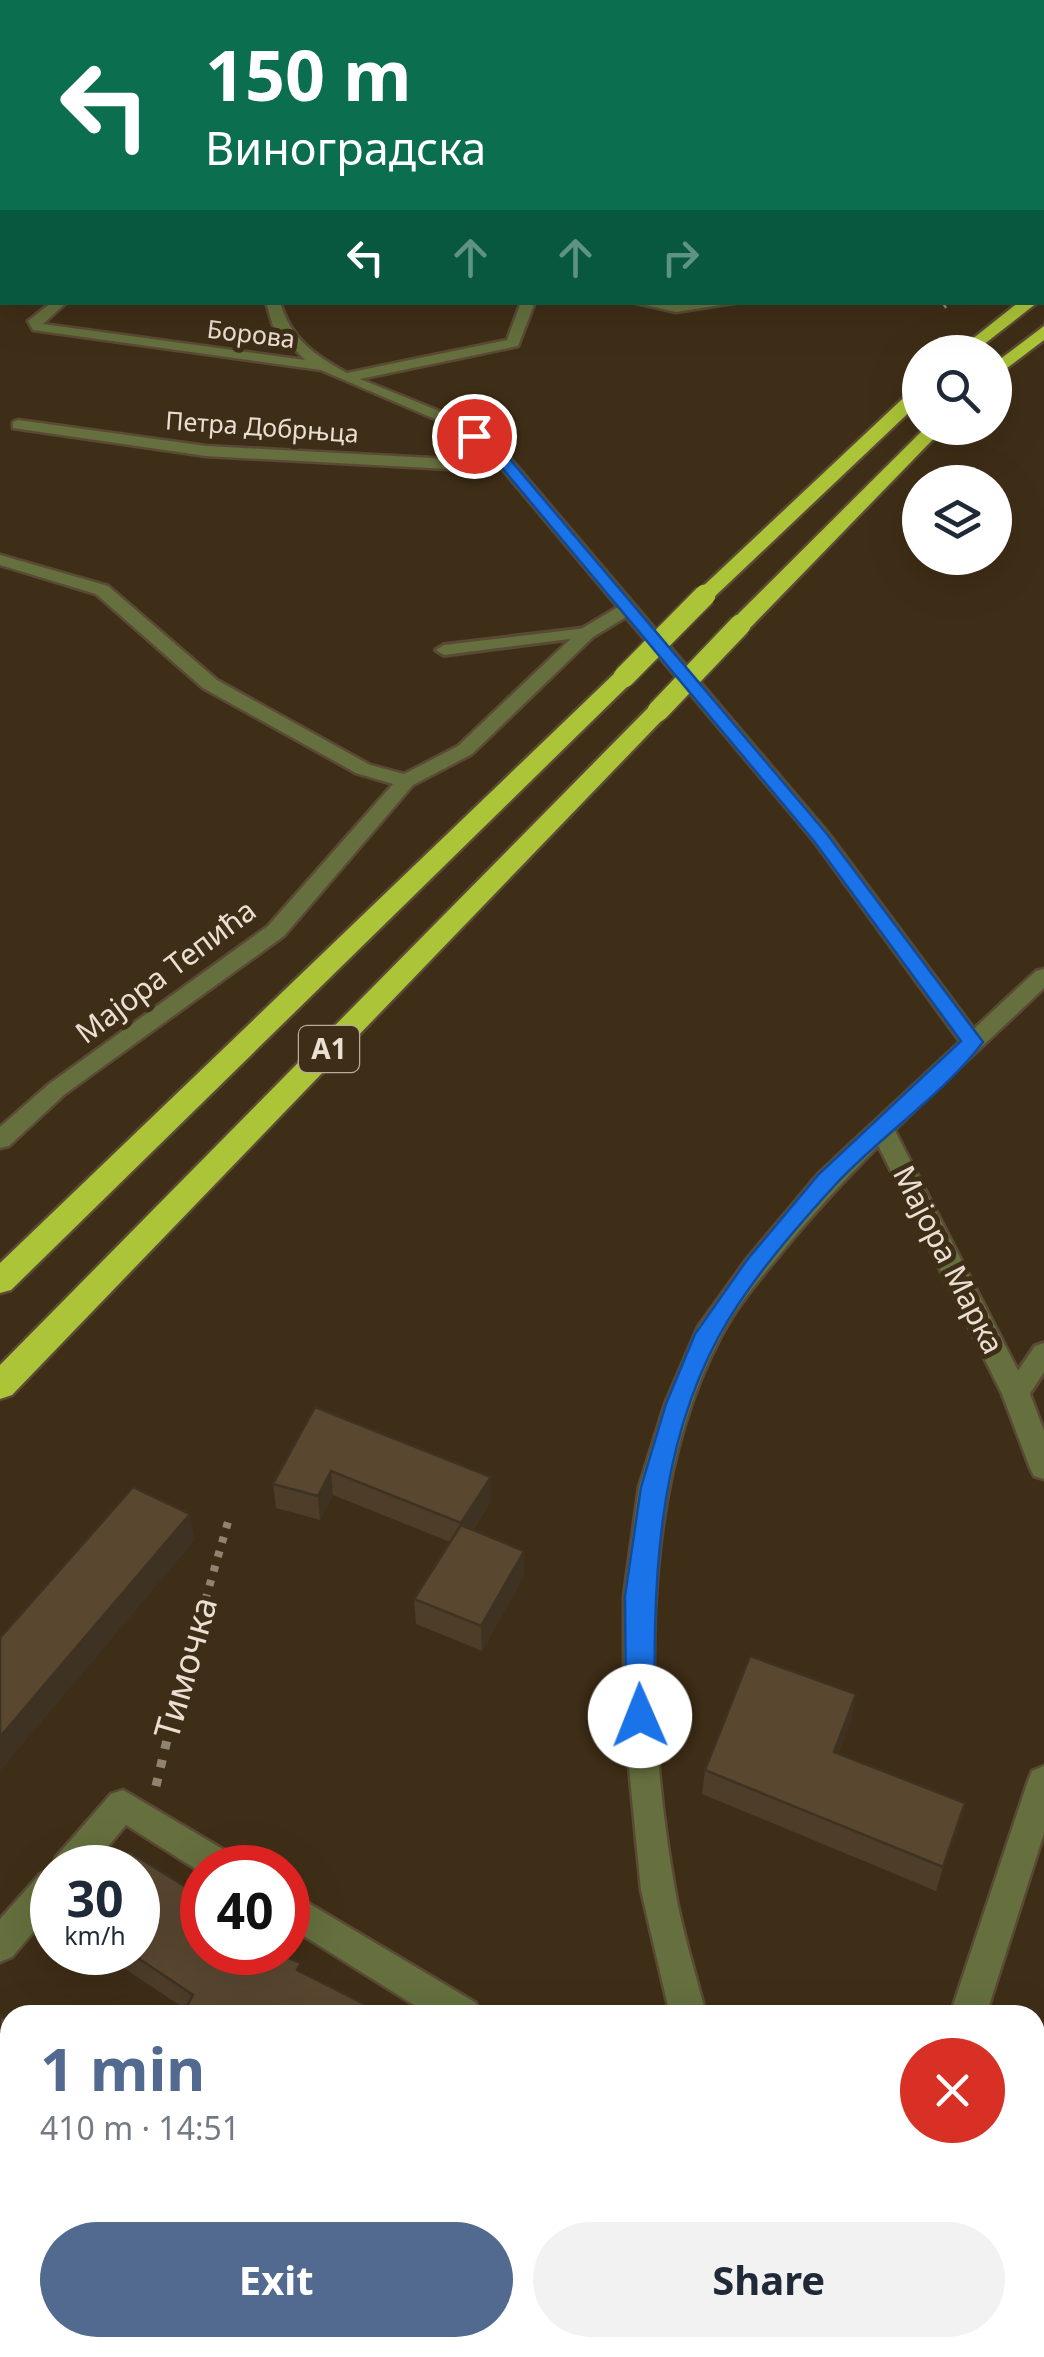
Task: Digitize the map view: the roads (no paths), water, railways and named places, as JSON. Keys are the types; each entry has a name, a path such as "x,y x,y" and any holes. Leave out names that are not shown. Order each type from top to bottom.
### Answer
{"highway":[{"path":"986,335 1026,305"},
{"path":"1012,358 1044,331"},
{"name":"A1","path":"0,1282 705,595 902,409"},
{"name":"A1","path":"0,1386 918,445"}],"street":[{"name":"Борова","path":"58,305 35,321 38,327 49,332 320,366"},
{"path":"273,305 274,317 295,346 320,366 455,422 503,460 821,838 972,1042"},
{"path":"347,378 513,343 527,305"},
{"path":"657,305 705,305"},
{"name":"Петра Добрњца","path":"18,425 206,450 468,465 503,460"},
{"path":"0,560 102,590 210,684 363,769 406,781"},
{"name":"Мајора Тепића","path":"0,1140 57,1089 276,931 406,781 465,750 587,633 627,609"},
{"path":"686,2005 658,1890 640,1716 639,1596 654,1487 679,1404 708,1334 755,1266 827,1180 1044,976"},
{"name":"Мајора Марка","path":"880,1127 1016,1394 1044,1468"},
{"path":"971,2005 1044,1781"},
{"path":"97,1845 137,1814 187,1845"},
{"path":"0,1945 30,1910"},
{"path":"310,1921 447,2005"}],"lane":[{"path":"444,650 587,633"},
{"name":"Мајора Марка","path":"1016,1394 1044,1352"}]}
